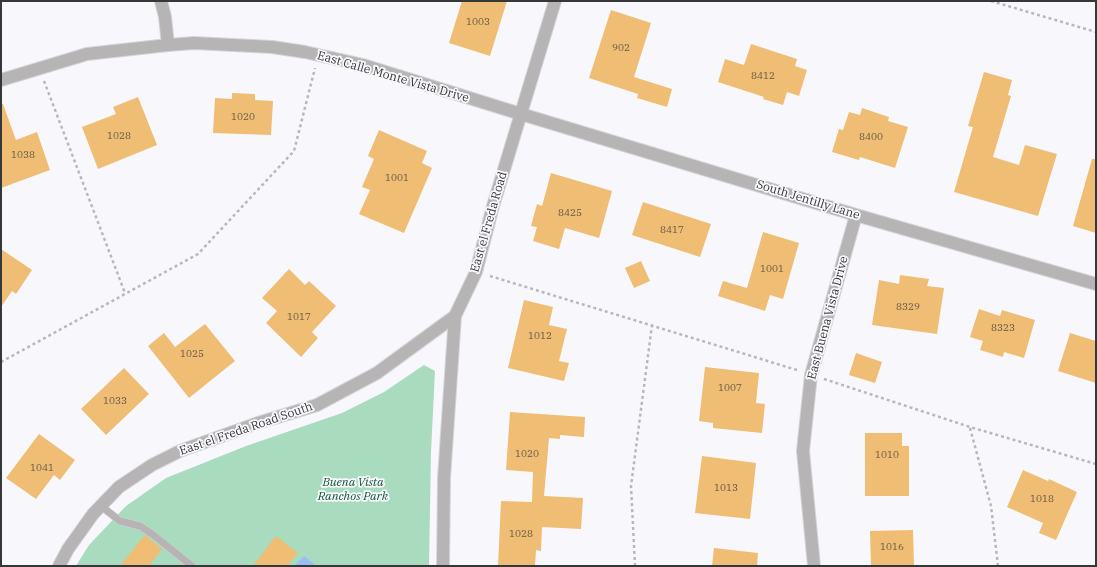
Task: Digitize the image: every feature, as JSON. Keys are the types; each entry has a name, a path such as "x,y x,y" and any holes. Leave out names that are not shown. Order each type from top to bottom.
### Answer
{"street":[{"path":"161,1 165,16 168,45"},
{"name":"East el Freda Road","path":"443,566 444,478 455,316 476,272 493,206 555,1"},
{"name":"East Calle Monte Vista Drive","path":"1,80 87,54 194,43 272,47 363,65 521,114"},
{"name":"South Jentilly Lane","path":"521,114 856,215 1096,284"},
{"name":"East Buena Vista Drive","path":"814,566 803,451 811,375 856,215"},
{"name":"East el Freda Road South","path":"58,566 93,514 119,487 152,465 180,451 317,404 377,373 455,316"}],"lane":[{"path":"101,506 120,521 140,526 192,566"}],"path":[{"path":"991,1 1096,32"},
{"path":"1,362 198,254 294,151 318,55"},
{"path":"39,68 125,293"},
{"path":"476,272 652,325 970,427 1096,464"},
{"path":"635,566 630,486 652,325"},
{"path":"970,427 991,506 998,566"}],"green space":[{"name":"Buena Vista Ranchos Park","path":"424,365 435,371 431,452 429,566 76,566 89,545 126,506 166,478 246,446 342,413 384,392"}],"water":[{"path":"304,556 314,564 313,566 294,566"}],"building":[{"path":"462,1 507,1 490,56 449,43"},
{"path":"611,10 651,23 634,77 672,89 667,107 637,98 638,94 589,78"},
{"path":"751,44 797,59 795,66 807,70 799,96 787,92 783,105 763,99 764,97 718,82 725,59 744,65"},
{"path":"984,72 1012,80 1008,95 1011,96 993,157 1019,165 1025,145 1057,154 1038,216 954,192 973,127 968,126"},
{"path":"232,93 255,94 255,100 273,101 271,135 213,133 215,98 232,99"},
{"path":"138,97 157,145 98,169 82,127 116,114 113,107"},
{"path":"1,104 3,104 16,140 37,132 50,170 1,188"},
{"path":"862,108 889,117 888,121 908,127 895,168 860,157 859,160 832,152 839,129 843,130 849,112 860,115"},
{"path":"379,130 427,151 422,163 432,168 404,233 359,214 370,190 362,187 374,159 368,156"},
{"path":"1092,159 1096,159 1096,233 1073,226"},
{"path":"551,173 612,191 599,238 565,228 559,249 533,241 537,227 531,226 537,204 542,206"},
{"path":"643,202 711,224 700,257 632,235"},
{"path":"763,232 799,243 783,299 770,295 765,311 718,296 723,281 747,288"},
{"path":"1,249 32,270 16,294 12,291 1,307"},
{"path":"641,261 650,281 634,288 625,268"},
{"path":"289,269 305,285 309,281 336,306 312,332 318,338 301,357 266,323 277,311 262,298"},
{"path":"900,275 929,279 927,286 944,288 937,334 872,325 879,280 899,284"},
{"path":"524,300 553,307 549,325 567,329 559,361 569,363 564,381 508,368"},
{"path":"979,309 1000,316 1002,310 1035,320 1024,358 1004,352 1003,357 980,350 983,341 970,337"},
{"path":"205,324 235,361 189,398 148,346 164,333 175,347"},
{"path":"1070,333 1096,341 1096,383 1058,371"},
{"path":"856,353 882,362 875,383 849,375"},
{"path":"705,367 759,373 756,403 765,404 762,433 713,428 713,423 699,421"},
{"path":"124,368 149,394 106,435 81,409"},
{"path":"510,412 585,417 584,437 560,435 560,439 549,438 544,496 583,498 581,529 542,527 541,551 536,550 535,566 498,566 501,501 532,502 533,472 506,470"},
{"path":"865,433 902,433 902,446 909,446 909,496 865,496"},
{"path":"39,434 75,460 60,480 54,475 36,499 6,478"},
{"path":"702,456 756,463 750,519 695,513"},
{"path":"1023,470 1048,481 1049,479 1077,492 1056,540 1039,533 1043,523 1007,507"},
{"path":"913,530 914,566 871,566 870,531"},
{"path":"145,535 162,549 149,566 120,566"},
{"path":"276,536 298,553 287,566 253,566"},
{"path":"714,548 758,553 757,566 712,566"}]}
